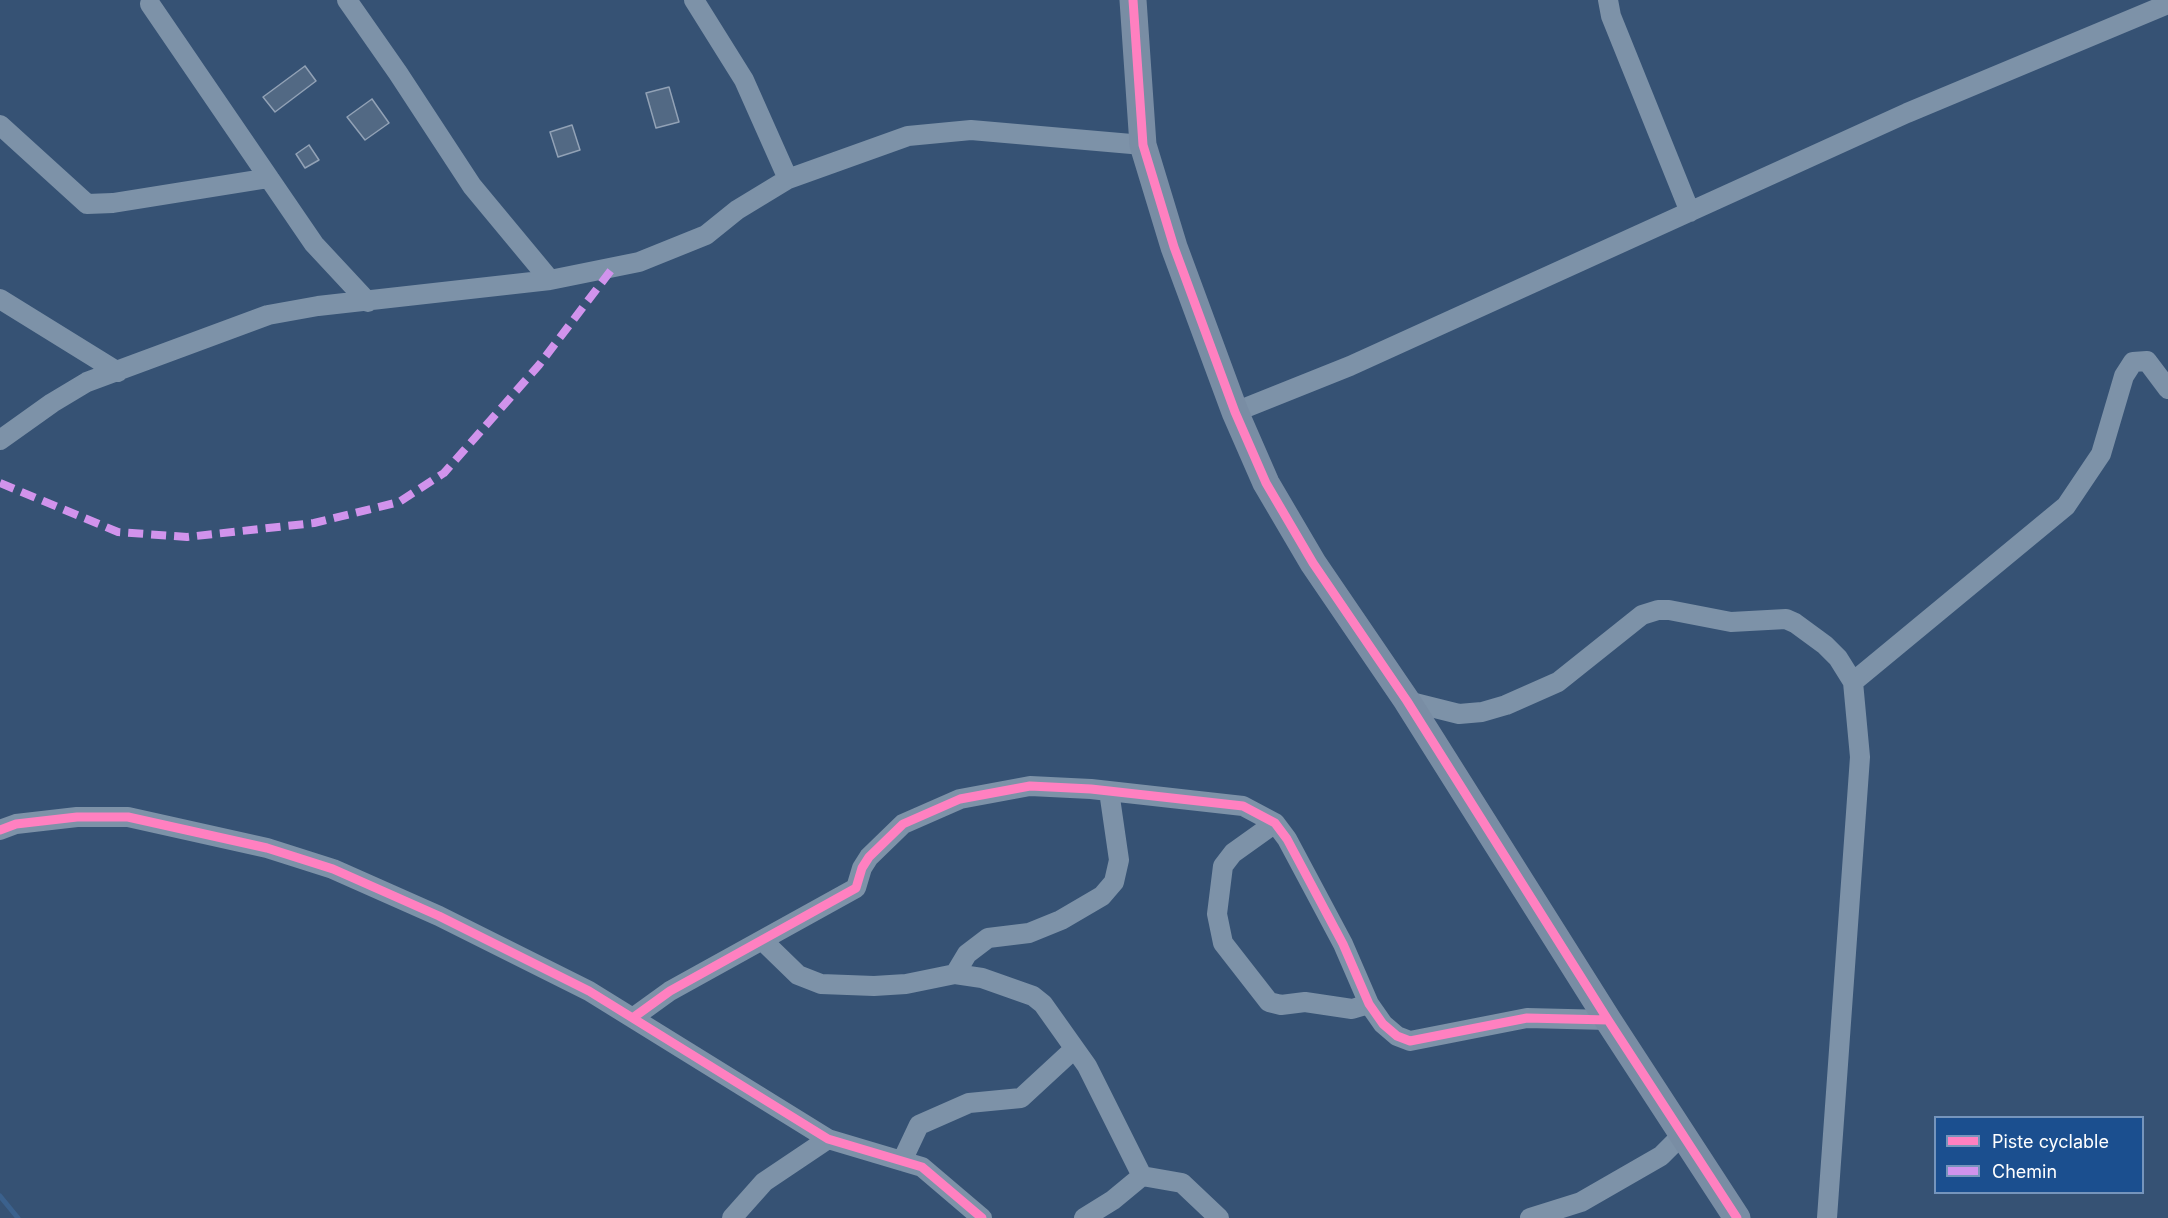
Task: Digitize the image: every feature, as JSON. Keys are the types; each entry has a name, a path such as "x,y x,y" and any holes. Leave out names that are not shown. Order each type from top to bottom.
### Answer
{"street":[{"path":"347,0 472,186 550,280"},
{"path":"694,0 744,80 788,179"},
{"path":"1133,0 1143,145 1174,247 1235,412 1266,483 1307,553 1407,701 1608,1020 1737,1218"},
{"path":"1608,0 1611,16 1690,212"},
{"path":"150,1 314,244 368,302"},
{"path":"1235,412 1350,366 1907,113 2168,4"},
{"path":"0,126 87,204 113,203 269,178"},
{"path":"0,440 52,403 87,382 268,315 318,306 550,280 639,262 705,234 737,210 788,179 908,136 971,130 1143,145"},
{"path":"0,299 118,372"},
{"path":"1853,682 2066,506 2101,454 2124,376 2133,363 2147,361 2168,389"},
{"path":"1407,701 1459,714 1482,712 1506,705 1558,682 1642,615 1669,610 1731,622 1776,619 1795,622 1839,658 1853,682 1860,757 1827,1218"},
{"path":"634,1017 670,991 858,887 864,863 903,824 960,799 1030,786 1110,791 1243,806 1275,823 1287,839 1343,944 1369,1004 1383,1024 1397,1036 1410,1041 1527,1018 1608,1020"},
{"path":"955,974 968,954 988,938 1029,933 1061,920 1102,896 1114,882 1119,860 1110,791"},
{"path":"0,830 16,824 77,817 128,817 267,848 333,869 439,915 580,986 634,1017 828,1139 922,1167 982,1218"},
{"path":"1275,823 1233,853 1223,866 1217,914 1223,943 1269,1002 1281,1005 1305,1002 1352,1009 1369,1004"},
{"path":"763,941 798,975 821,984 874,986 906,984 955,974 982,978 1033,996 1043,1004 1073,1050 1087,1066 1142,1176"},
{"path":"902,1161 919,1125 969,1103 1022,1098 1073,1050"},
{"path":"1530,1218 1581,1202 1661,1156 1682,1135"},
{"path":"732,1218 764,1182 828,1139"},
{"path":"1084,1218 1113,1200 1142,1176 1182,1183 1219,1218"}],"building":[{"path":"305,66 316,81 275,112 263,97"},
{"path":"669,87 679,122 656,128 646,93"},
{"path":"372,99 389,123 365,140 347,117"},
{"path":"572,125 580,150 558,157 550,132"},
{"path":"309,145 319,160 305,168 296,154"}],"waterway":[{"path":"0,1196 18,1218"}],"marked path":[{"path":"0,483 118,532 187,537 314,523 399,502 444,473 539,365 612,269"}],"cycle path":[{"path":"1133,0 1143,145 1174,247 1235,412 1266,483 1313,563 1407,701 1608,1020 1737,1218"},
{"path":"634,1017 670,991 856,888 862,868 869,857 903,824 960,799 1030,786 1091,789 1243,806 1275,823 1287,839 1343,944 1369,1004 1383,1024 1397,1036 1410,1041 1527,1018 1608,1020"},
{"path":"0,830 16,824 77,817 128,817 267,848 333,869 439,916 589,991 828,1139 922,1167 982,1218"}]}
